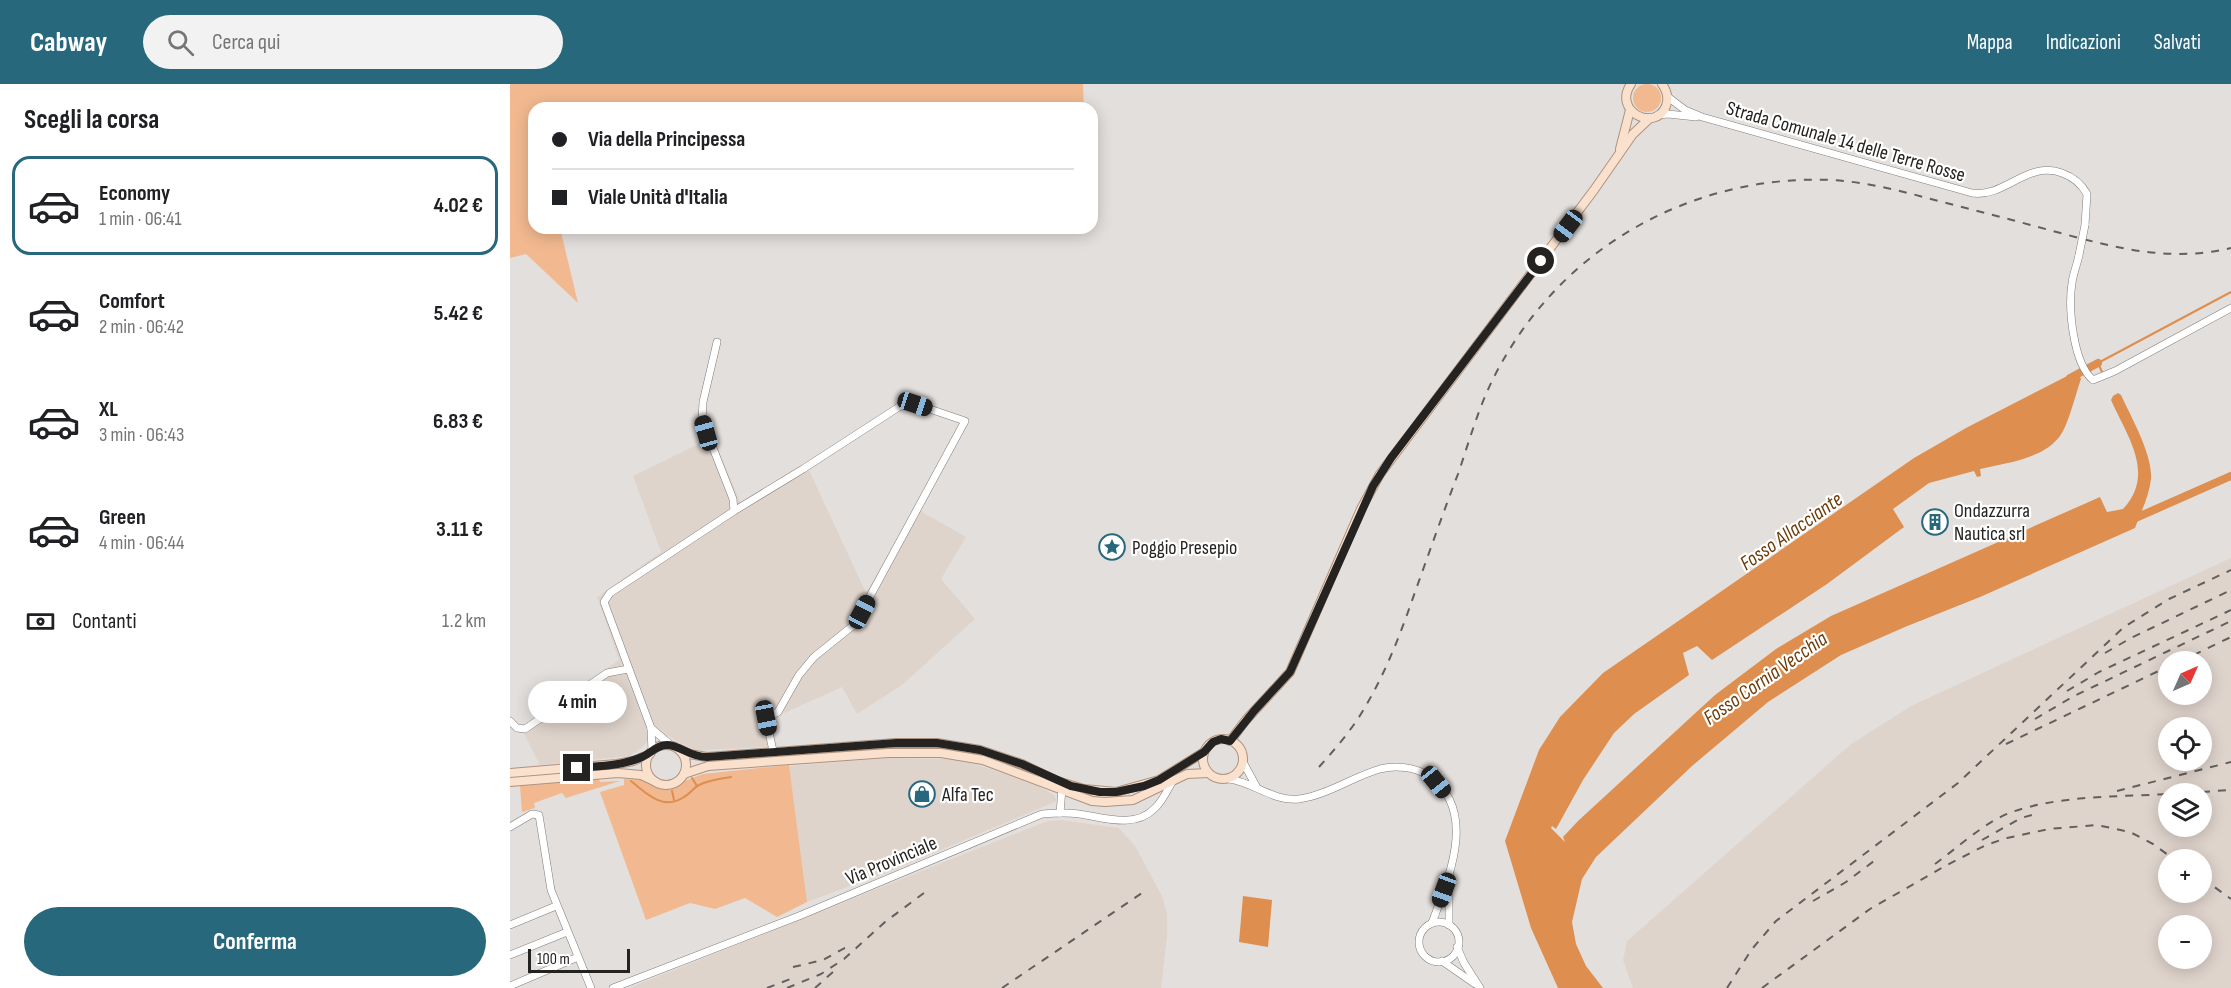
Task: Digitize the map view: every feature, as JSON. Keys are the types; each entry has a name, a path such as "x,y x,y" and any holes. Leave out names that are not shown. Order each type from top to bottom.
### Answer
{"main road":[{"path":"1632,84 1626,100 1630,110 1639,117 1654,117"},
{"path":"1230,741 1290,672 1361,509 1380,474 1633,134 1667,105 1667,89"},
{"path":"1618,155 1630,110"},
{"path":"510,773 617,764 633,761 661,746 701,757 896,743 957,745 1012,760 1071,786 1100,792 1116,792 1159,780 1204,752 1213,742 1221,739 1230,741 1241,749 1243,762 1237,774 1229,779 1220,779 1208,773 1187,774 1142,797 1116,802 1092,801 983,760 957,754 927,752 708,766 684,774 674,783 662,784 641,775 618,773 510,782"},
{"path":"675,748 686,761 684,774"},
{"path":"651,752 647,759 648,772 656,782"},
{"path":"1204,752 1203,761 1208,773"}],"street":[{"name":"Strada Comunale 14 delle Terre Rosse","path":"1667,89 1685,110 1702,117 1972,194 1987,193 2035,170 2057,171 2076,180 2086,194 2085,225 2072,283 2071,312 2081,360 2090,376 2095,379 2115,371 2231,308"},
{"name":"Strada Comunale 14 delle Terre Rosse","path":"1654,117 1668,114 1702,117"},
{"path":"717,342 705,391 702,420 733,499 734,510"},
{"path":"651,752 651,728 605,606 605,598 734,510 803,469 905,403 915,404 965,421 855,624 814,657 799,675 778,712 766,718 773,751"},
{"path":"510,721 517,729 525,729 607,673 628,669"},
{"path":"651,728 675,748"},
{"path":"1243,762 1256,786"},
{"path":"1229,779 1256,786 1277,796 1298,799 1336,788 1379,770 1400,767 1425,774 1445,793 1455,814 1456,835 1450,873 1449,925"},
{"name":"Via Provinciale","path":"613,988 799,916 1042,814 1077,813 1107,820 1133,820 1154,810 1172,782"},
{"path":"1060,813 1062,789"},
{"path":"510,827 532,814 538,816 545,862 556,906 591,988"},
{"path":"1450,873 1432,923 1421,933 1419,945 1429,959 1442,961 1480,988"},
{"path":"510,925 556,906"},
{"path":"1432,923 1440,922 1449,925 1457,936 1464,963 1480,988"},
{"path":"510,955 567,932"},
{"path":"1442,961 1451,957 1458,947"},
{"path":"510,986 578,957"}],"shaded area":[{"path":"510,84 1083,84 1084,102 528,102 528,234 561,234 578,303 526,254 510,258"},
{"path":"1647,84 1657,88 1661,98 1657,108 1647,112 1637,108 1633,98 1637,88"},
{"path":"713,437 742,506 809,470 866,593 915,508 966,537 941,579 975,619 902,685 857,714 842,687 773,718 771,722 777,746 692,751 669,736 652,736 645,745 630,756 540,765 521,728 619,660 597,597 661,552 633,476"},
{"path":"2231,558 2231,988 1633,988 1623,960 1627,941 1851,744 1911,706"},
{"path":"885,758 959,759 1031,782 1054,795 1057,801 893,870 807,902 789,766"},
{"path":"789,765 807,902 777,917 745,898 715,909 690,903 646,920 600,792 624,785 624,779 645,780 661,787 671,786 703,774"},
{"path":"599,779 600,782 620,781 566,798 562,793 534,803 535,808 522,812 520,786"},
{"path":"1061,820 1119,828 1135,846 1162,896 1167,914 1161,988 629,988 1022,831 1048,821"}],"water":[{"path":"2077,371 2081,379 2072,409 2063,431 2053,444 2023,459 1980,469 1981,476 1977,477 1974,471 1929,483 1893,509 1904,527 1827,584 1712,660 1697,646 1683,653 1689,675 1634,714 1614,733 1583,780 1556,829 1552,826 1551,828 1565,842 1563,837 1578,821 1715,695 1776,649 1831,616 2100,497 2107,512 2123,509 2133,496 2138,469 2131,441 2111,400 2118,393 2140,436 2151,469 2148,492 2135,528 1980,597 1841,655 1768,702 1692,766 1596,857 1582,879 1572,922 1576,944 1586,966 1603,988 1558,988 1531,928 1505,841 1539,750 1560,717 1603,673 1914,458 1966,428"},
{"path":"1243,896 1272,900 1268,947 1239,942"}],"waterway":[{"name":"Fosso Allacciante","path":"2102,372 2098,363 2231,292"},
{"name":"Fosso Allacciante","path":"2070,378 2098,363"},
{"name":"Fosso Cornia Vecchia","path":"2131,520 2231,476"},
{"path":"631,781 656,799 669,802 677,801 703,783 731,777"},
{"path":"692,778 697,786"},
{"path":"672,791 674,800"}],"railway":[{"path":"1319,767 1357,719 1388,662 1483,402 1506,355 1536,312 1573,273 1615,240 1638,226 1684,204 1732,190 1781,181 1831,180 1901,191 2126,249 2188,254 2231,248"},
{"path":"1727,988 1752,949 1776,921 1958,783 2124,627 2169,599 2231,570"},
{"path":"2105,653 2231,590"},
{"path":"2067,691 2099,672 2231,610"},
{"path":"2035,719 2074,696 2231,621"},
{"path":"2202,651 2231,637"},
{"path":"2006,744 2158,671"},
{"path":"2117,791 2231,762"},
{"path":"2212,791 2231,790"},
{"path":"1935,864 1982,828 2002,816 2031,806 2070,800 2158,795"},
{"path":"1982,840 2021,818 2032,815"},
{"path":"1762,988 1870,909 1986,845 2049,829 2097,825 2130,832 2160,849"},
{"path":"1813,901 1846,882 1878,858"},
{"path":"2212,885 2231,899"},
{"path":"787,988 821,974 844,959 885,922 928,890"},
{"path":"1002,988 1145,891"},
{"path":"793,967 823,960 850,945"},
{"path":"815,988 833,972"},
{"path":"767,988 793,978"}],"place":[{"name":"Ondazzurra Nautica srl","path":"1935,522"},
{"name":"Poggio Presepio","path":"1112,547"},
{"name":"Alfa Tec","path":"922,794"}],"route":[{"path":"577,768 633,761 650,754 656,748 667,745 690,754 707,757 915,742 957,745 980,750 1012,760 1071,786 1100,792 1116,792 1159,780 1204,752 1213,742 1221,739 1230,741 1290,672 1373,486 1391,458 1541,261"}]}
